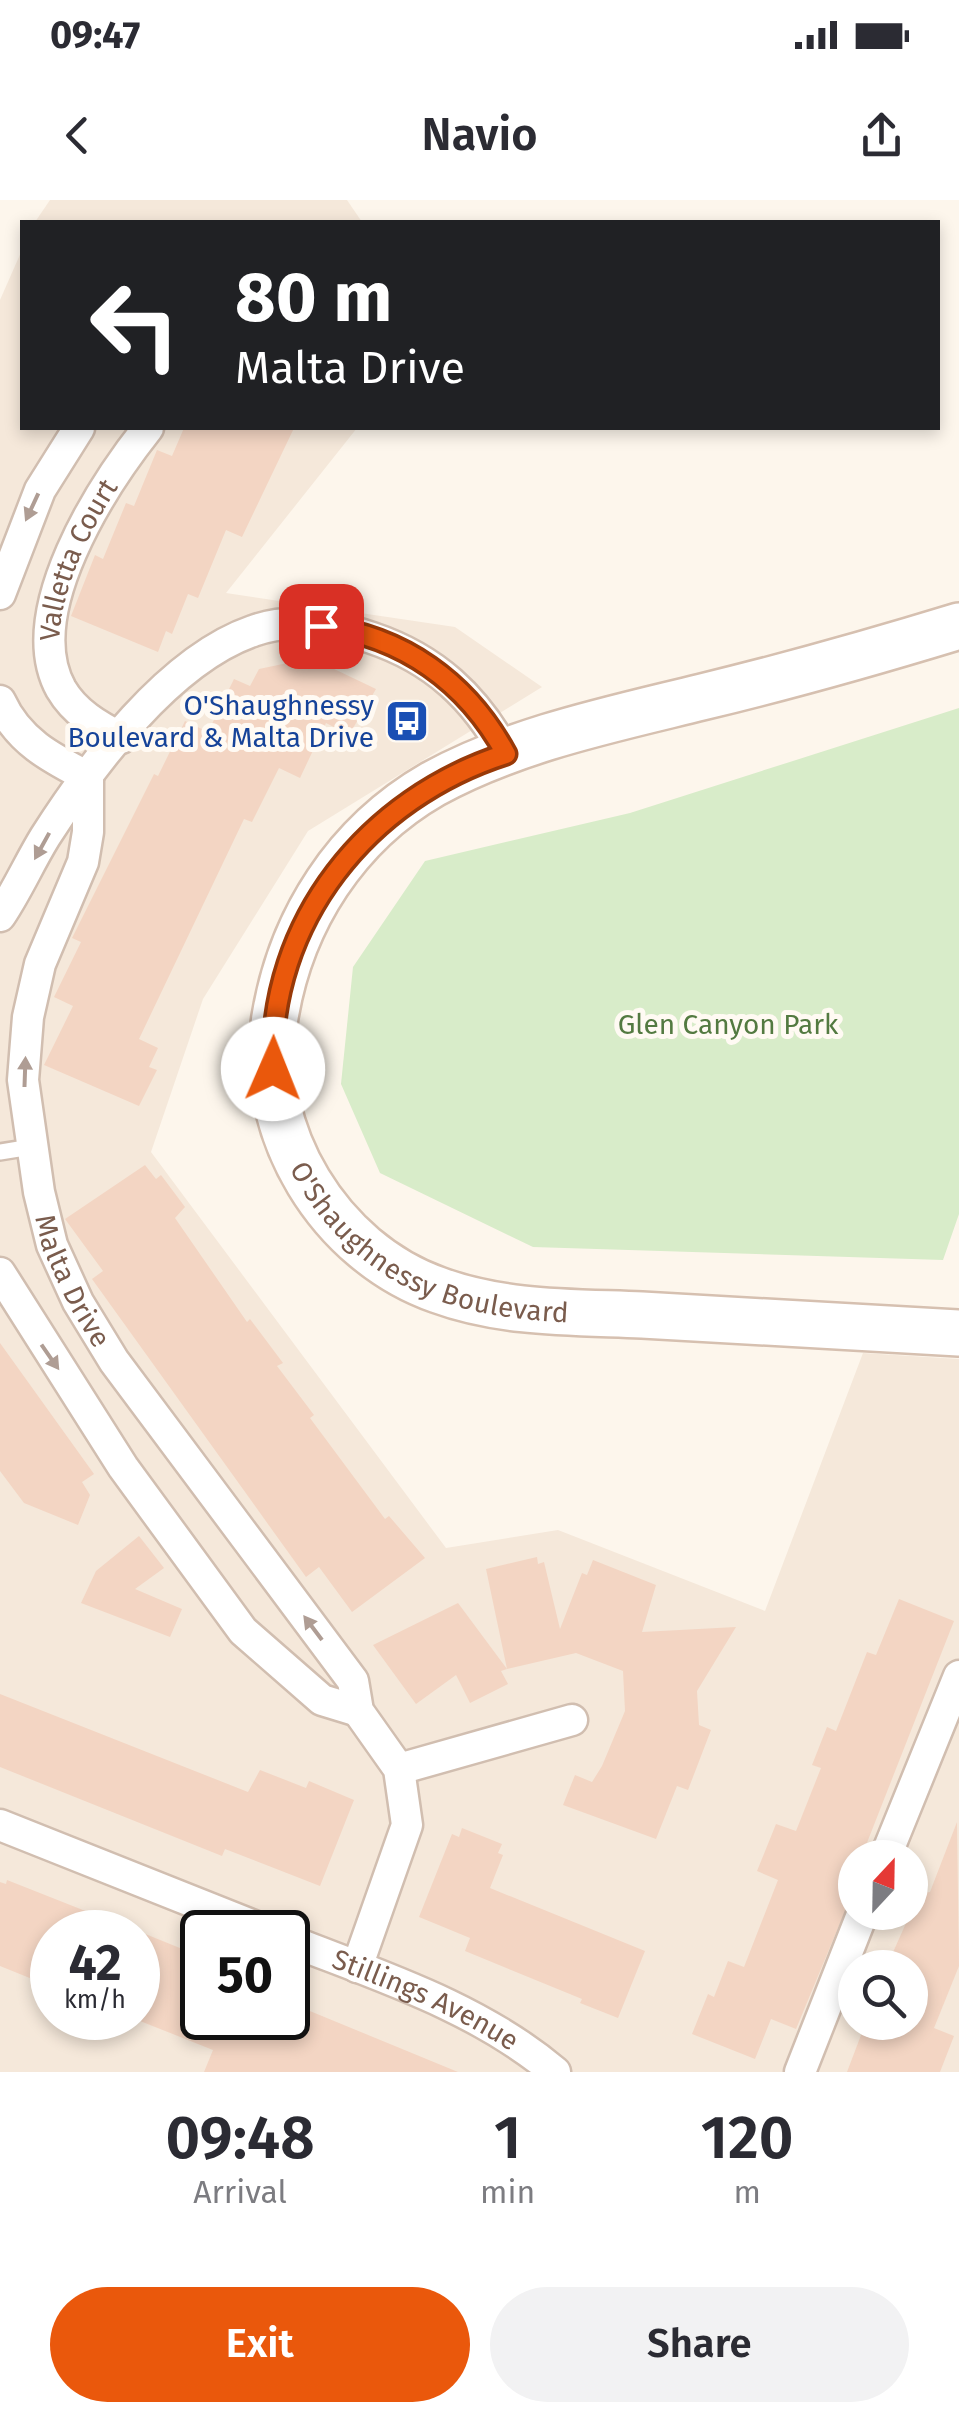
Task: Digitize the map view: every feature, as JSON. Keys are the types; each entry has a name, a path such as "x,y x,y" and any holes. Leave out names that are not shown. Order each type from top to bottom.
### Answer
{"main road":[{"name":"O'Shaughnessy Boulevard","path":"959,626 832,665 589,725 433,784 400,806 348,852 313,902 278,995 272,1033 277,1102 286,1138 317,1197 369,1250 401,1273 471,1301 512,1308 959,1333"}],"street":[{"name":"Valletta Court","path":"0,594 40,490 78,430"},
{"name":"Valletta Court","path":"121,738 92,723 62,691 50,646 69,559 89,513 147,430"},
{"path":"0,916 44,839 121,738 176,678 212,650 254,630 294,623 348,630 395,646 461,689 484,714 506,754"},
{"path":"0,701 8,720 34,748 88,777"},
{"name":"Malta Drive","path":"88,777 88,832 83,862 40,964 28,1017 23,1080 31,1147 52,1244 78,1302 114,1360 354,1681 358,1712 399,1768 407,1825 357,1967"},
{"name":"Malta Drive","path":"0,1273 122,1467 243,1631 322,1700 358,1712"},
{"path":"893,1840 959,1676"},
{"path":"399,1768 572,1720"},
{"path":"0,1825 214,1910"},
{"path":"800,2072 857,1930"},
{"name":"Stillings Avenue","path":"310,1949 481,2020 524,2046 555,2072"}],"lane":[{"path":"0,1152 31,1147"}],"shaded area":[{"path":"50,200 347,200 361,220 36,220"},
{"path":"20,255 20,430 355,430 226,593 455,627 542,687 308,831 203,999 151,1152 446,1548 558,1530 765,1611 863,1353 959,1359 959,2072 0,2072 0,300"}],"green space":[{"name":"Glen Canyon Park","path":"959,708 959,1214 943,1260 533,1247 380,1173 341,1084 353,967 425,861 630,813"}],"building":[{"path":"183,430 293,430 242,537 226,530 198,598 188,594 172,634 166,631 158,652 71,616 95,555 103,559 126,503 134,506 157,450 172,456"},
{"path":"302,660 316,668 318,663 332,668 376,689 349,735 326,723 300,778 279,768 252,822 244,819 139,1039 158,1048 149,1067 157,1070 139,1106 44,1065 73,1006 54,997 81,942 72,938 154,774 158,776 185,721 208,732 234,679 250,686 259,669"},
{"path":"145,1165 156,1179 161,1175 185,1207 175,1218 247,1322 250,1319 283,1363 277,1366 314,1415 310,1418 385,1519 389,1516 425,1558 352,1612 319,1567 306,1577 92,1279 103,1271 65,1219"},
{"path":"0,1343 94,1474 82,1482 90,1495 78,1525 24,1503 0,1471"},
{"path":"139,1536 164,1568 135,1589 182,1609 170,1637 81,1603 96,1571"},
{"path":"537,1557 538,1564 544,1562 560,1629 582,1573 587,1575 593,1560 656,1585 642,1632 736,1627 697,1691 699,1725 711,1730 688,1790 677,1786 656,1839 563,1805 575,1775 592,1782 602,1766 625,1711 623,1671 576,1653 507,1669 486,1569"},
{"path":"899,1599 954,1621 868,1840 838,1840 838,1928 796,2029 771,2019 755,2059 692,2034 708,1994 714,1997 728,1961 744,1967 778,1880 757,1871 776,1824 796,1831 821,1768 812,1765 827,1727 836,1731 867,1652 876,1655"},
{"path":"458,1603 507,1669 501,1671 508,1684 470,1703 456,1675 416,1704 373,1645"},
{"path":"0,1694 248,1792 260,1770 306,1788 309,1781 354,1800 320,1886 225,1849 222,1856 0,1767"},
{"path":"957,1822 959,1966 934,2028 954,2036 940,2072 847,2072 859,2040 928,2040 928,1950 894,1950 903,1930 928,1930 930,1892"},
{"path":"462,1828 502,1844 498,1853 503,1855 490,1888 645,1951 618,2018 465,1951 470,1938 419,1917 452,1834 459,1837"},
{"path":"7,1880 83,1910 30,1910 30,1978 0,1966 0,1882 6,1884"},
{"path":"160,1940 180,1948 180,2037 160,2029"},
{"path":"310,2011 458,2072 204,2072 213,2050 188,2040 310,2040"}],"place":[{"name":"O'Shaughnessy Boulevard & Malta Drive","path":"407,721"}],"route":[{"path":"273,1069 272,1033 278,995 290,960 313,902 348,852 375,826 433,784 506,754 484,714 461,689 395,646 348,630 321,626"}]}
